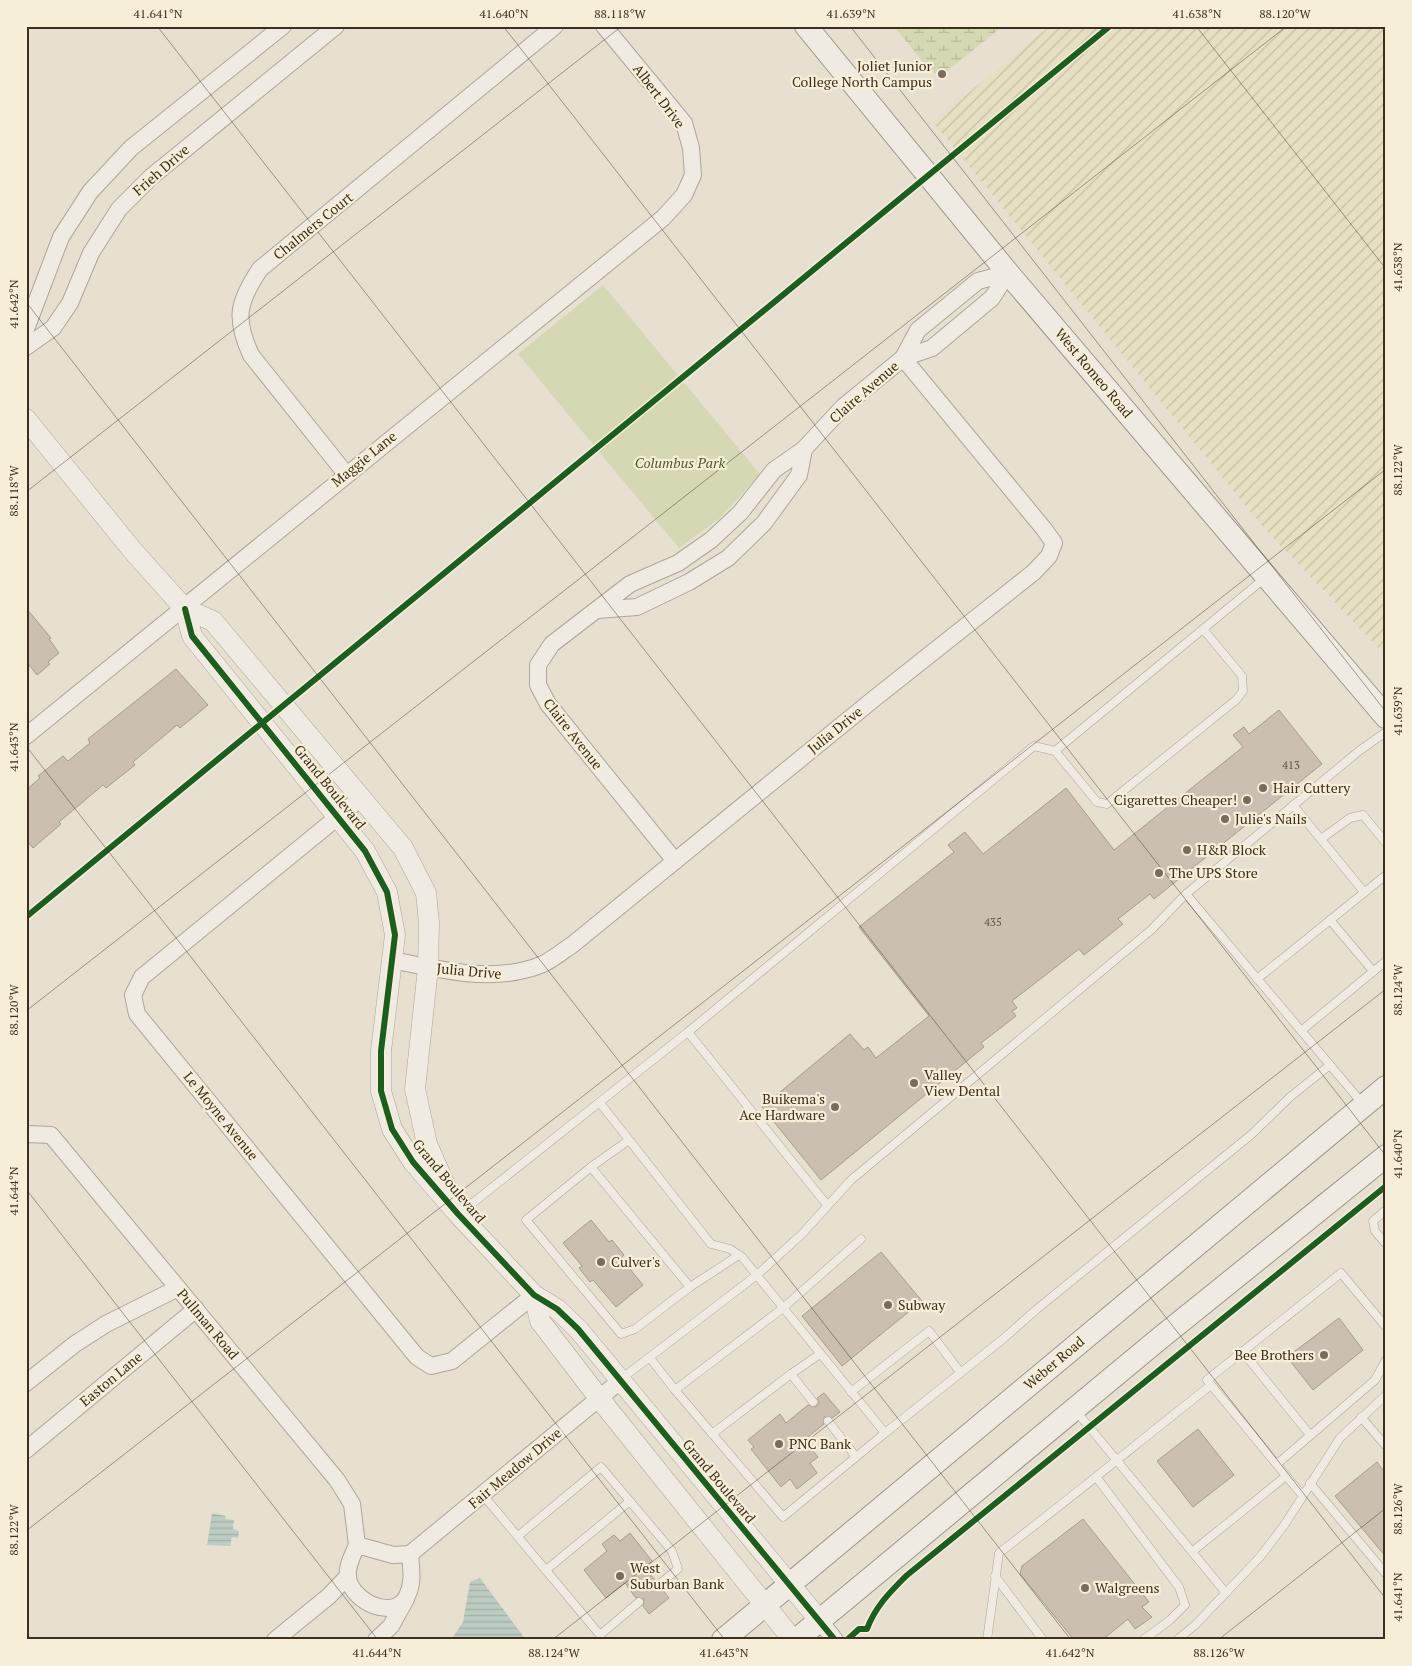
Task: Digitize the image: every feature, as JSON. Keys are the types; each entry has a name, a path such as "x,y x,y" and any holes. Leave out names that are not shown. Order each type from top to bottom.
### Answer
{"main road":[{"name":"West Romeo Road","path":"806,26 1008,273 1386,717"},
{"name":"Weber Road","path":"723,1640 1386,1086"},
{"path":"795,1640 1386,1156"}],"street":[{"path":"26,329 61,237 90,192 131,148 283,26"},
{"name":"Frieh Drive","path":"26,346 53,328 70,303 91,253 125,202 151,177 336,26"},
{"name":"Chalmers Court","path":"346,474 251,354 241,333 241,311 244,292 260,270 555,26"},
{"name":"Albert Drive","path":"604,26 684,124 691,148 693,175"},
{"name":"Maggie Lane","path":"26,736 185,609 346,474 662,218 684,195 693,175"},
{"name":"Claire Avenue","path":"903,358 918,330 978,281 1008,273"},
{"name":"Claire Avenue","path":"675,861 548,704 538,685 538,665 552,644 630,584 678,563 711,540 740,514 774,470 804,449 843,407 903,358 932,348 992,298 1008,273"},
{"name":"Julia Drive","path":"392,960 428,968 508,975 544,964 572,945 875,698 1034,572 1048,556 1054,543 1044,529 903,358"},
{"name":"Grand Boulevard","path":"26,418 133,551 185,609 213,621 403,848 426,892 429,924 428,968 415,1089 427,1144 458,1214"},
{"name":"Claire Avenue","path":"598,610 637,607 689,582 728,558 764,523 798,475 804,449"},
{"name":"Grand Boulevard","path":"185,609 192,636 365,851 387,892 395,935 381,1051 380,1091 392,1129 413,1162 458,1214 534,1295 557,1309 571,1322 820,1621"},
{"name":"Le Moyne Avenue","path":"361,798 142,977 133,995 137,1014 417,1357 431,1366 452,1362 534,1295"},
{"name":"Pullman Road","path":"26,1134 52,1134 337,1480 352,1504 357,1544"},
{"path":"26,1383 75,1344 106,1324 178,1288"},
{"path":"534,1295 540,1321 598,1398 795,1640"},
{"name":"Easton Lane","path":"26,1450 196,1309"},
{"name":"Fair Meadow Drive","path":"410,1554 620,1381"},
{"path":"376,1640 391,1626 406,1599 412,1578 410,1554 386,1554 357,1544 349,1564 348,1576 357,1596 370,1604 386,1607 406,1599"},
{"path":"275,1640 329,1596 348,1576"},
{"path":"820,1621 835,1640"}],"lane":[{"path":"1055,751 1267,577"},
{"path":"458,1214 688,1032 1034,746 1055,751 1097,802 1107,804 1236,700 1243,691 1242,676 1203,629"},
{"path":"620,1381 757,1274 802,1234 851,1180 1151,930 1186,894 1293,805 1386,732"},
{"path":"1293,805 1364,892"},
{"path":"1322,839 1350,818 1363,815 1386,843"},
{"path":"1257,979 1386,875"},
{"path":"1186,894 1364,1105"},
{"path":"1330,920 1373,971"},
{"path":"1301,1031 1386,961"},
{"path":"688,1032 827,1206"},
{"path":"650,1358 782,1517 1003,1339 1037,1309 1252,1134 1290,1097 1330,1065"},
{"path":"600,1103 711,1244 730,1249 739,1255 757,1274 885,1433"},
{"path":"629,1140 591,1167 526,1220 621,1334 635,1329 690,1288 739,1255"},
{"path":"591,1167 690,1288"},
{"path":"1386,1210 1374,1221 1375,1231 1386,1244"},
{"path":"675,1390 783,1308 861,1239"},
{"path":"1302,1495 1207,1380 1341,1273 1386,1327"},
{"path":"851,1392 929,1331 960,1372"},
{"path":"1242,1352 1310,1435"},
{"path":"712,1434 820,1354"},
{"path":"1276,1464 1376,1380 1386,1360"},
{"path":"791,1374 813,1402"},
{"path":"987,1640 999,1553 1097,1478 1116,1460 1211,1385"},
{"path":"1177,1640 1195,1625 1260,1557 1285,1524 1340,1438 1386,1395"},
{"path":"1075,1409 1226,1593"},
{"path":"1361,1417 1386,1446"},
{"path":"828,1421 856,1457"},
{"path":"518,1536 601,1467 672,1551 678,1569 658,1585"},
{"path":"1193,1551 1286,1476"},
{"path":"1097,1478 1179,1586 1185,1605 1170,1620 1143,1640"},
{"path":"1310,1483 1386,1574"},
{"path":"483,1494 600,1635 639,1602"},
{"path":"546,1570 630,1501"},
{"path":"995,1576 1042,1640"}],"shaded area":[{"path":"1050,26 1386,26 1386,656 1263,527 933,122"},
{"path":"212,1513 226,1516 225,1519 234,1520 233,1529 239,1531 238,1538 232,1537 230,1546 207,1545"},
{"path":"480,1578 526,1640 451,1640 463,1622 470,1582"}],"green space":[{"path":"894,26 1003,26 941,76 930,71"},
{"name":"Columbus Park","path":"603,285 760,474 719,519 679,548 518,354"}],"building":[{"path":"26,608 51,638 49,639 59,653 37,675 26,661"},
{"path":"176,669 208,705 180,728 177,725 133,762 135,765 106,788 103,785 59,822 61,824 33,848 26,840 26,790 40,778 38,776 63,756 68,761 90,743 88,739"},
{"path":"1279,710 1322,764 1154,899 1150,894 1118,919 1123,924 1084,955 1079,949 1012,1001 1017,1008 1012,1011 1016,1016 981,1043 984,1047 821,1180 762,1107 850,1034 864,1050 868,1047 876,1058 929,1016 859,927 954,852 948,845 965,832 983,854 1066,788 1114,850 1243,747 1233,735 1244,727 1249,734"},
{"name":"Culver's","path":"591,1220 609,1242 612,1240 624,1255 621,1258 643,1285 616,1307 593,1280 590,1282 579,1268 582,1266 563,1243"},
{"path":"881,1252 922,1301 842,1366 802,1316"},
{"name":"Bee Brothers","path":"1339,1318 1363,1350 1313,1390 1287,1357"},
{"name":"PNC Bank","path":"824,1393 840,1412 832,1418 824,1417 824,1424 804,1440 818,1457 810,1463 817,1473 797,1489 790,1479 781,1487 751,1449 754,1447 748,1440 780,1414 786,1423 808,1405 816,1407 819,1402 817,1398"},
{"path":"1198,1429 1234,1475 1193,1507 1157,1461"},
{"path":"1377,1462 1386,1474 1386,1557 1335,1496"},
{"name":"Walgreens","path":"1083,1519 1149,1602 1142,1607 1152,1617 1135,1629 1128,1619 1102,1640 1074,1640 1020,1574 1022,1566"},
{"name":"West Suburban Bank","path":"630,1533 652,1561 645,1568 655,1580 653,1588 656,1590 662,1589 669,1598 649,1614 643,1606 644,1599 636,1598 625,1583 606,1598 584,1570 607,1551 602,1544 614,1535 620,1541"}],"cycle path":[{"path":"26,917 1110,26"},
{"path":"185,609 192,636 365,851 387,892 395,935 381,1051 381,1091 392,1129 413,1162 458,1214 534,1295 557,1309 578,1329 835,1640"},
{"path":"847,1640 859,1629 867,1629 879,1607 906,1576 1386,1186"}],"place":[{"name":"Joliet Junior College North Campus","path":"942,74"},
{"name":"Hair Cuttery","path":"1263,788"},
{"name":"Cigarettes Cheaper!","path":"1247,800"},
{"name":"Julie's Nails","path":"1225,819"},
{"name":"H&R Block","path":"1187,850"},
{"name":"The UPS Store","path":"1159,873"},
{"name":"Valley View Dental","path":"914,1083"},
{"name":"Buikema's Ace Hardware","path":"835,1107"},
{"name":"Culver's","path":"601,1262"},
{"name":"Subway","path":"888,1305"},
{"name":"Bee Brothers","path":"1324,1355"},
{"name":"PNC Bank","path":"779,1444"},
{"name":"West Suburban Bank","path":"620,1576"},
{"name":"Walgreens","path":"1085,1588"}]}
